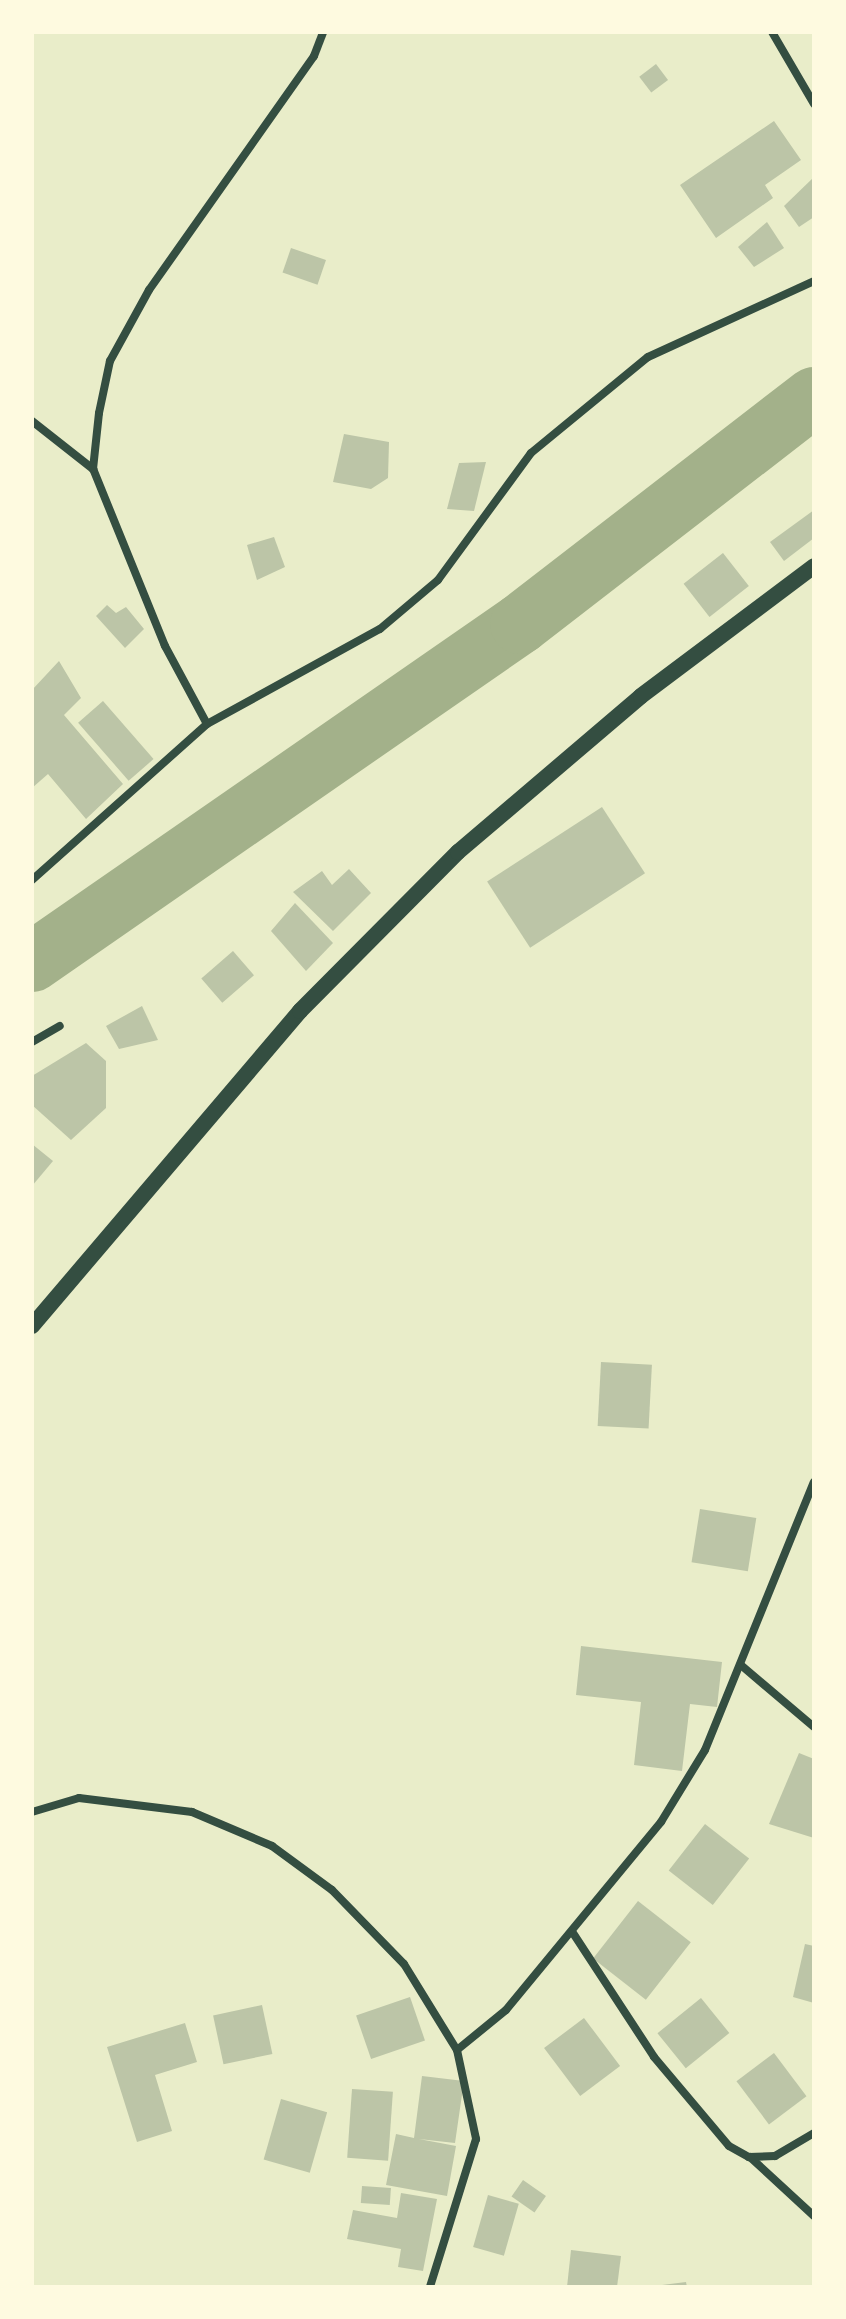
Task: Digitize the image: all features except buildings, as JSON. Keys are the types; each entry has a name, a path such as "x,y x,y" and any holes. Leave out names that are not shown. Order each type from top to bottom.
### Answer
{"main road":[{"path":"32,1326 300,1011 458,852 641,696 814,566"}],"street":[{"path":"93,469 110,361 149,290 314,56 323,32"},
{"path":"772,32 814,104"},
{"path":"32,880 207,724 380,629 438,580 531,453 648,357 814,281"},
{"path":"32,421 93,469 165,646 207,724"},
{"path":"32,1042 60,1026"},
{"path":"457,2050 506,2010 573,1933 661,1822 705,1750 742,1666 814,1482"},
{"path":"742,1666 814,1727"},
{"path":"32,1812 79,1798 124,1801 192,1812 272,1846 332,1890 404,1964 457,2050 476,2139 430,2287"},
{"path":"573,1933 654,2057 729,2146 749,2157 814,2216"},
{"path":"749,2157 775,2156 814,2133"}],"waterway":[{"path":"32,962 520,624 814,397"}]}
